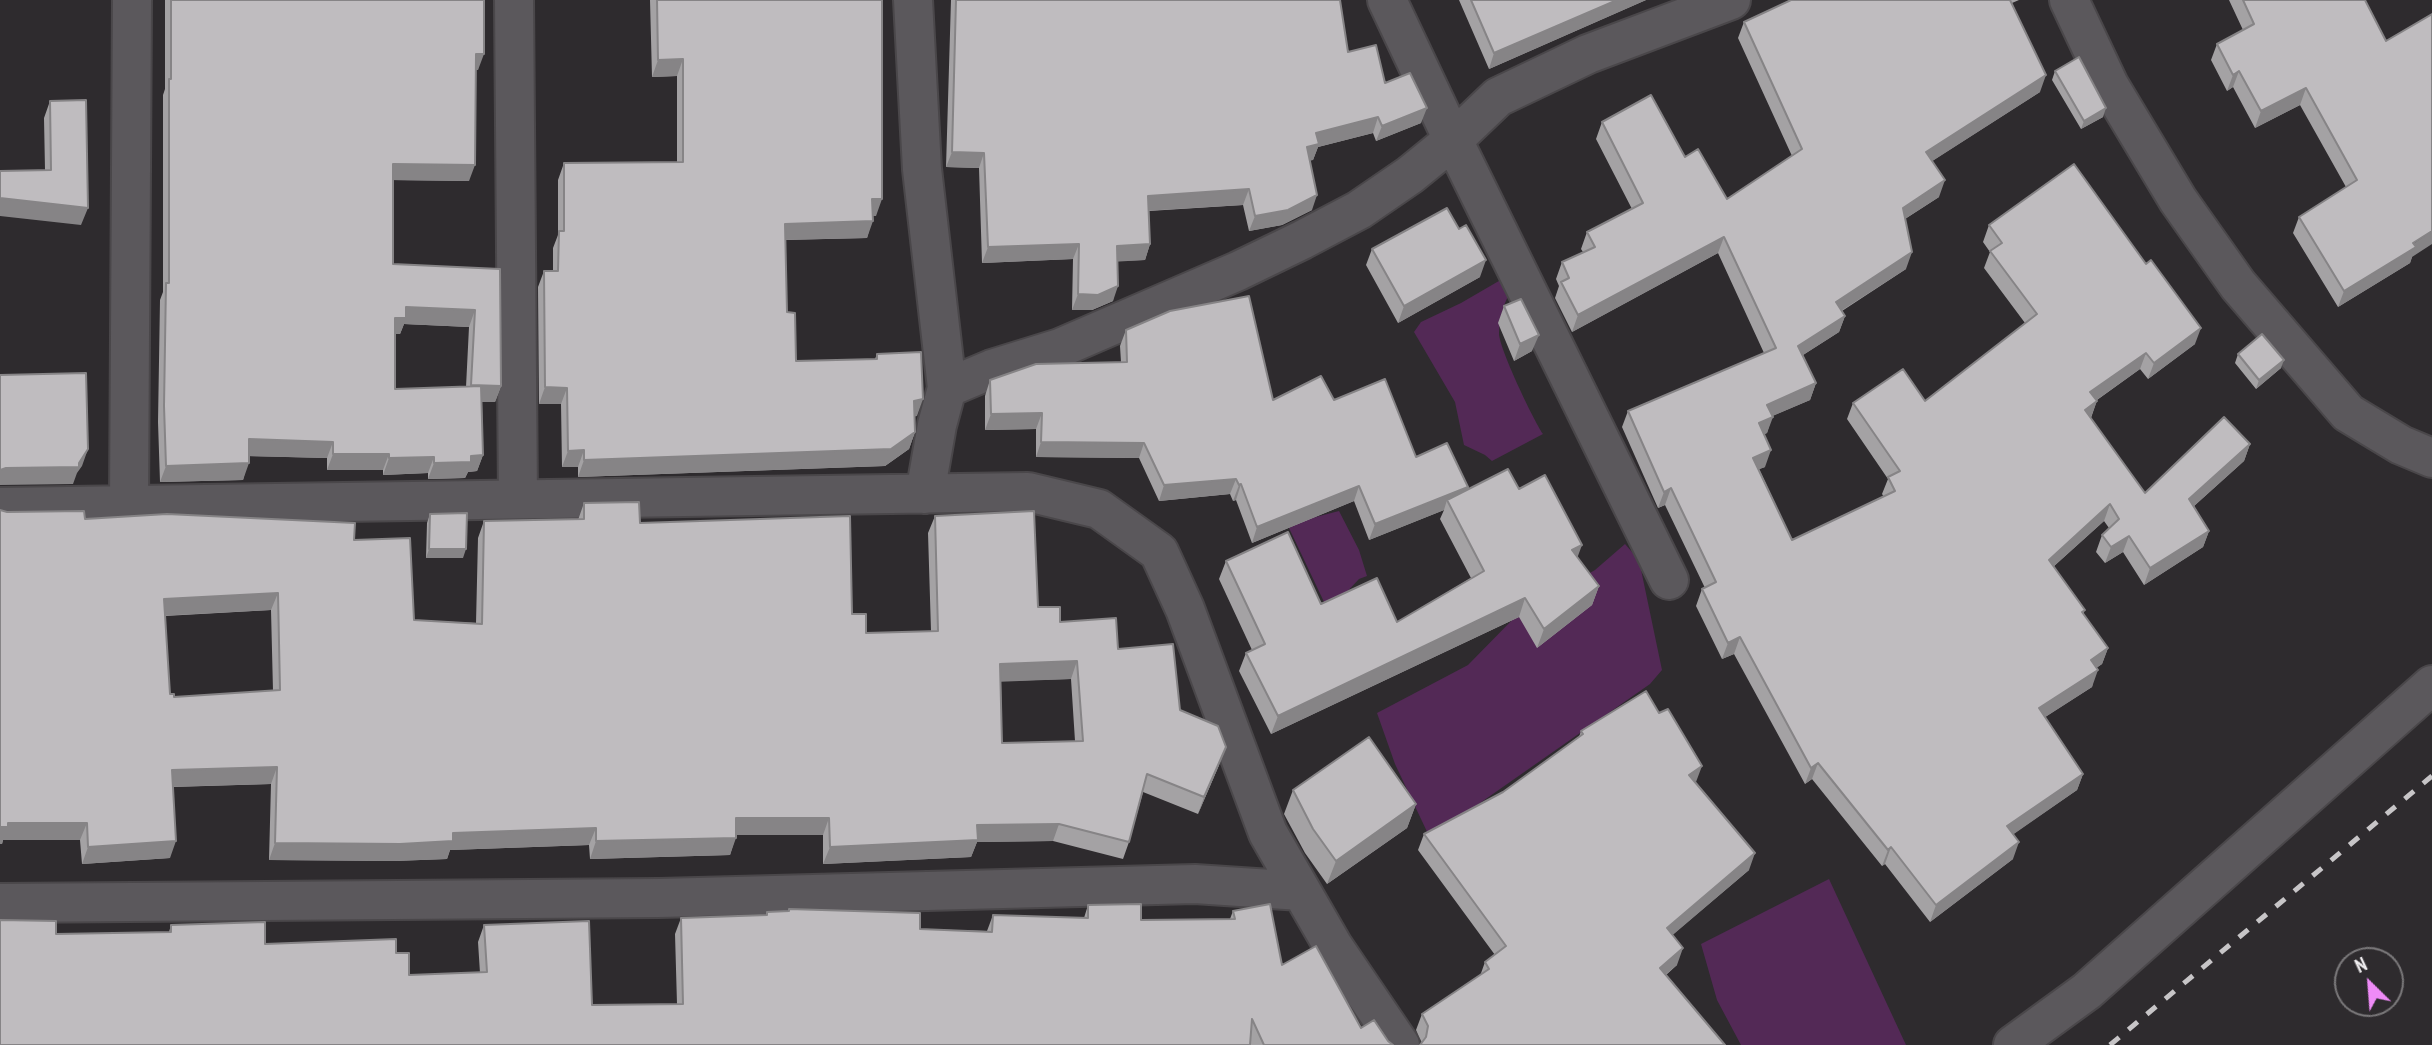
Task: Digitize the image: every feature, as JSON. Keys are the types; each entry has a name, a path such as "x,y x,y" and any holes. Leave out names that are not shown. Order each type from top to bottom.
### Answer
{"street":[{"path":"129,504 132,0"},
{"path":"513,0 518,499"},
{"path":"913,0 922,169 947,388 937,425 925,494"},
{"path":"1387,0 1669,580"},
{"path":"947,388 992,369 1060,348 1238,271 1359,210 1410,175 1453,140 1498,97 1588,54 1731,0"},
{"path":"2069,0 2109,85 2178,200 2238,285 2348,413 2401,444 2432,458"},
{"path":"0,507 1028,492 1099,509 1159,552 1185,609 1268,833 1333,946 1400,1045"},
{"path":"2013,1045 2087,990 2432,685"},
{"path":"0,903 659,898 1195,884 1301,891"}],"shaded area":[{"path":"1504,278 1511,293 1501,318 1501,342 1543,434 1492,461 1464,445 1455,402 1414,332 1421,322"},
{"path":"1339,511 1359,550 1367,576 1359,579 1344,595 1325,604 1289,528 1308,519"},
{"path":"1625,544 1639,560 1662,670 1650,684 1430,838 1395,764 1377,713 1468,665 1518,614 1595,570"},
{"path":"1829,879 1906,1045 1741,1045 1717,1000 1701,944"}],"building":[{"path":"171,0 484,0 484,54 476,54 475,165 393,164 393,264 500,269 501,386 471,385 475,310 406,307 406,318 395,318 395,389 481,386 483,455 471,456 471,462 434,463 434,457 389,458 389,454 333,454 333,442 249,439 249,463 166,466 164,406 166,283 169,283"},
{"path":"657,0 882,0 882,199 872,199 873,221 785,224 787,312 795,313 796,361 877,359 877,354 921,352 923,399 914,401 915,432 891,449 584,460 584,450 568,451 567,388 545,387 544,271 558,271 559,231 564,231 564,163 683,162 683,59 658,60"},
{"path":"956,0 1340,0 1348,52 1376,45 1385,83 1410,73 1427,108 1382,126 1378,117 1316,133 1319,144 1307,147 1317,195 1288,210 1255,216 1249,189 1148,196 1150,244 1117,246 1118,286 1098,295 1078,294 1079,244 988,247 984,153 952,152"},
{"path":"1471,0 1617,0 1494,53"},
{"path":"1791,0 2010,0 2046,75 1926,152 1945,180 1903,208 1912,252 1836,302 1845,316 1798,346 1816,383 1767,405 1773,417 1759,423 1771,450 1753,458 1792,540 1895,491 1888,477 1900,471 1853,403 1903,369 1925,401 2037,314 1990,251 2002,243 1989,225 2074,164 2146,264 2151,260 2201,328 2154,363 2146,353 2090,392 2097,401 2085,410 2145,493 2224,417 2250,444 2189,499 2209,531 2150,568 2129,536 2111,547 2102,535 2119,519 2110,504 2049,560 2108,648 2091,660 2098,670 2039,708 2083,774 2007,826 2019,842 1936,905 1891,847 1888,850 1818,763 1811,768 1740,637 1728,643 1702,589 1716,582 1671,488 1664,492 1628,411 1776,348 1724,237 1578,315 1561,282 1569,278 1562,262 1595,247 1587,232 1643,203 1602,122 1651,95 1685,157 1698,149 1727,199 1802,149 1744,22"},
{"path":"2243,0 2365,0 2386,41 2432,14 2432,231 2413,243 2416,247 2344,291 2299,217 2357,180 2306,88 2261,111 2239,71 2233,75 2217,44 2254,24"},
{"path":"2079,57 2106,108 2084,121 2055,71"},
{"path":"86,100 88,208 0,198 0,171 51,170 50,101"},
{"path":"1447,208 1459,229 1466,225 1486,260 1404,306 1372,249"},
{"path":"1249,296 1273,400 1321,376 1334,400 1385,379 1416,457 1447,443 1468,487 1375,524 1359,486 1257,527 1241,484 1239,485 1236,479 1164,485 1144,443 1041,442 1042,413 991,414 990,380 1036,364 1127,362 1126,330 1170,311"},
{"path":"1521,299 1539,335 1520,344 1504,306"},
{"path":"2262,334 2284,360 2259,380 2238,354"},
{"path":"86,373 88,449 79,467 0,470 0,375"},
{"path":"1508,469 1519,489 1545,475 1582,545 1572,550 1599,586 1544,629 1525,598 1278,716 1246,653 1265,644 1226,561 1288,532 1321,604 1377,578 1397,622 1484,571 1447,500"},
{"path":"639,502 640,523 850,516 852,614 866,614 866,633 938,631 935,516 1034,511 1038,607 1060,607 1060,622 1116,618 1118,649 1173,644 1180,710 1218,726 1226,747 1204,797 1147,774 1129,842 1059,824 977,825 978,840 830,847 829,818 736,818 736,838 596,841 596,828 453,833 453,841 400,844 275,843 277,767 172,770 176,841 88,847 87,823 8,823 8,827 0,827 0,510 84,511 85,519 167,514 355,523 354,540 410,538 414,620 482,624 484,521 584,519 584,503","holes":["278,593 280,690 174,697 174,694 170,694 164,599","1077,661 1083,741 1002,743 1000,664"]},
{"path":"467,513 466,549 429,549 430,514"},
{"path":"1646,691 1659,713 1668,709 1702,766 1689,775 1755,853 1667,928 1683,948 1660,968 1725,1045 1420,1045 1426,1037 1428,1026 1422,1014 1489,969 1485,962 1506,946 1424,834 1503,792 1583,734 1581,731"},
{"path":"1369,737 1416,804 1336,861 1313,829 1293,790"},
{"path":"1141,904 1141,920 1235,919 1233,911 1270,904 1282,965 1316,946 1361,1028 1374,1020 1393,1045 1264,1045 1252,1019 1250,1045 0,1045 0,920 56,921 56,934 171,932 171,925 265,922 265,944 396,939 396,953 409,953 409,975 487,972 484,925 589,921 592,1005 683,1004 681,918 767,915 767,912 789,909 920,913 920,929 992,932 993,915 1088,918 1088,905"}],"railway":[{"path":"2110,1045 2432,776"}]}
